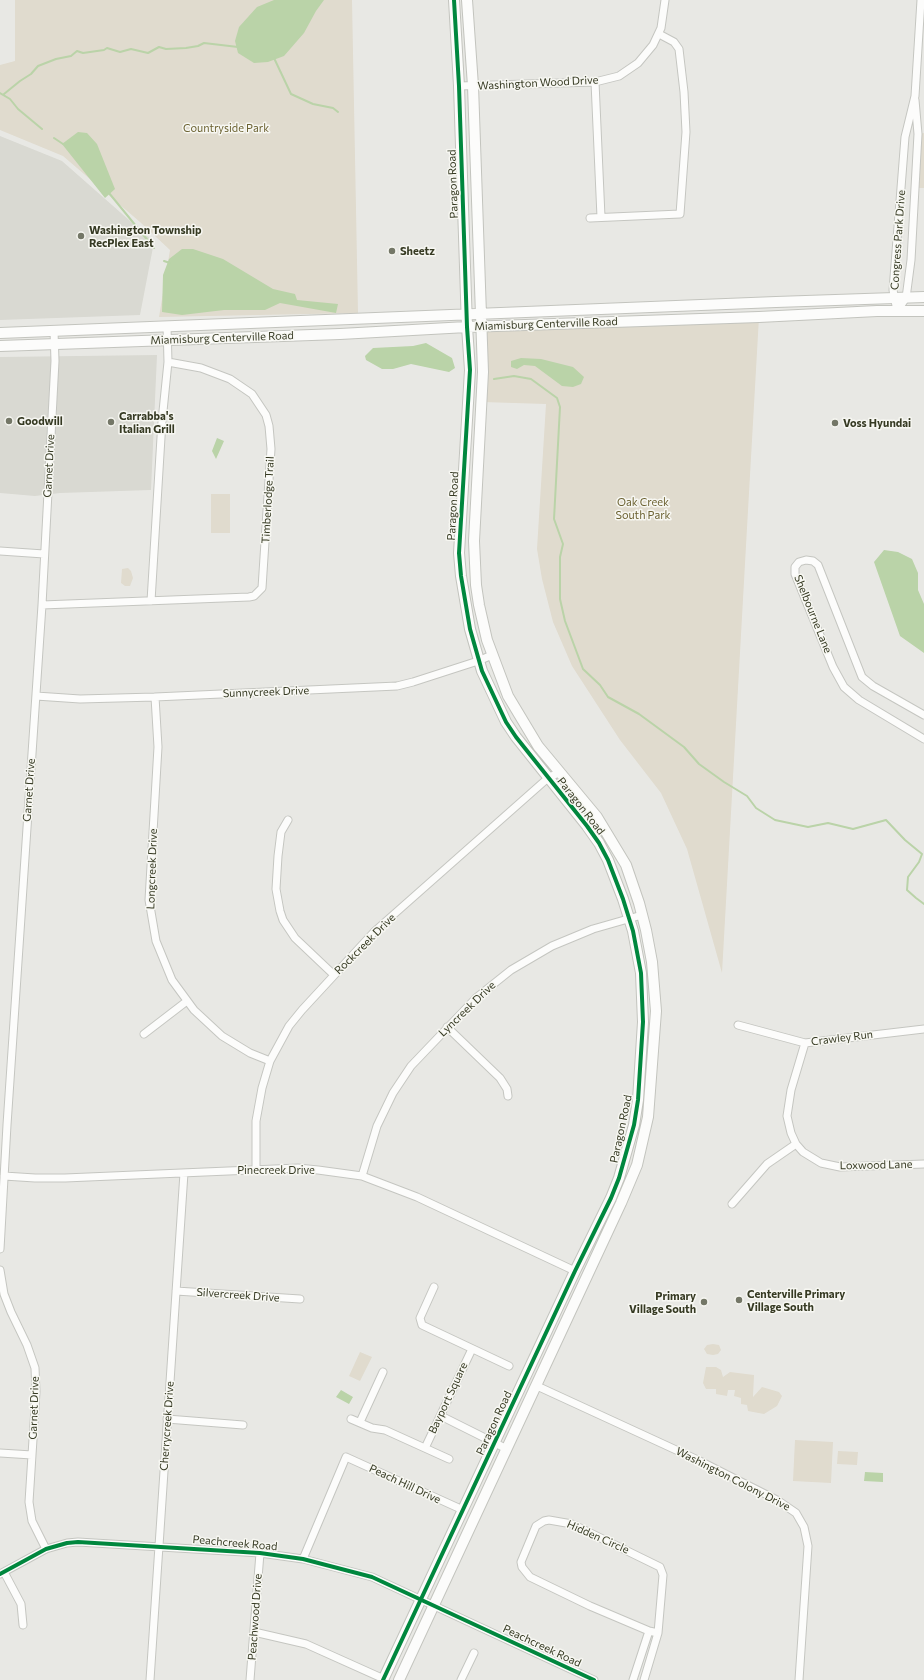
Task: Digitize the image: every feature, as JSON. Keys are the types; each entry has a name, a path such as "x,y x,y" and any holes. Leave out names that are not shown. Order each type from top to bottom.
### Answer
{"street":[{"name":"Paragon Road","path":"384,1679 575,1271 611,1198 619,1178 634,1125 638,1100 643,997 641,973 633,931 615,878 599,843 516,737 506,722 478,661 470,629 461,576 459,552 470,370 466,315 459,86 454,0"},
{"name":"Paragon Road","path":"399,1680 537,1386 637,1165 644,1140 651,1090 656,1011 652,962 642,915 626,864 597,817 538,746 511,701 487,640 479,605 476,585 474,547 483,392 473,86 467,0"},
{"name":"Washington Wood Drive","path":"459,86 595,82 619,76 638,64 659,34 664,17 665,0"},
{"name":"Congress Park Drive","path":"897,310 906,298 911,260 918,134 915,96 921,0"},
{"path":"455,17 468,16"},
{"path":"590,218 680,214 686,132 682,70 677,45 659,34"},
{"path":"595,82 601,217"},
{"name":"Congress Park Drive","path":"897,310 894,298 905,137 915,96"},
{"name":"Miamisburg Centerville Road","path":"0,333 924,297"},
{"path":"649,307 650,320"},
{"name":"Miamisburg Centerville Road","path":"0,346 924,310"},
{"path":"305,321 306,335"},
{"path":"151,601 162,422 168,362 167,326"},
{"name":"Garnet Drive","path":"0,1249 42,605 55,344 54,331"},
{"name":"Timberlodge Trail","path":"42,605 249,597 259,592 264,584 271,449 269,426 266,415 252,394 230,379 201,368 168,362"},
{"path":"0,551 44,554"},
{"name":"Shelbourne Lane","path":"924,715 866,682 862,676 818,565 813,561 806,560 799,562 795,567 795,574 833,667 844,687 859,700 924,739"},
{"name":"Sunnycreek Drive","path":"36,696 80,699 155,697 397,686 478,661 492,655"},
{"name":"Longcreek Drive","path":"155,697 158,747 149,883 151,916 155,937 172,980 187,1001 209,1025 222,1036 250,1053 270,1061"},
{"name":"Rockcreek Drive","path":"256,1169 256,1121 258,1104 270,1061 289,1026 375,931 548,778 560,772"},
{"path":"288,820 281,832 278,856 276,889 280,911 286,925 295,938 334,975"},
{"name":"Lyncreek Drive","path":"362,1176 377,1126 392,1093 411,1066 476,998 499,979 541,952 577,935 628,918 642,915"},
{"path":"144,1034 187,1001"},
{"name":"Crawley Run","path":"738,1025 805,1042 924,1029"},
{"path":"447,1028 500,1078 504,1083 508,1096"},
{"name":"Loxwood Lane","path":"805,1042 788,1106 788,1125 796,1144 803,1152 813,1159 829,1166 852,1167 924,1164"},
{"path":"732,1204 768,1164 796,1144"},
{"name":"Pinecreek Drive","path":"4,1176 35,1178 256,1169 318,1170 362,1176 417,1197 575,1271"},
{"name":"Cherrycreek Drive","path":"150,1680 184,1173"},
{"name":"Garnet Drive","path":"0,1270 4,1294 27,1345 35,1368 36,1392 30,1512 35,1530 46,1549"},
{"path":"434,1287 420,1318 422,1325 509,1366"},
{"name":"Silvercreek Drive","path":"176,1291 300,1299"},
{"name":"Bayport Square","path":"425,1448 472,1349"},
{"path":"360,1422 382,1372"},
{"name":"Washington Colony Drive","path":"537,1386 700,1461 776,1500 796,1513 804,1527 808,1546 799,1680"},
{"path":"441,1416 495,1441 507,1449"},
{"path":"167,1419 243,1425"},
{"path":"351,1419 372,1428 385,1430 449,1459"},
{"path":"0,1453 32,1455"},
{"name":"Peach Hill Drive","path":"303,1559 346,1457 463,1510"},
{"name":"Hidden Circle","path":"644,1680 658,1633 663,1575 660,1567 572,1524 549,1520 536,1526 521,1562 526,1574 532,1579 590,1606 649,1631 658,1633"},
{"name":"Peachcreek Road","path":"2,1573 46,1549 67,1542 159,1546 260,1553 303,1559 372,1577 594,1680"},
{"name":"Peachwood Drive","path":"250,1680 260,1553"},
{"path":"2,1573 21,1604 22,1626"},
{"path":"633,1680 649,1631"},
{"path":"254,1632 306,1644 384,1679"},
{"path":"461,1680 474,1653"}],"shaded area":[{"path":"274,0 324,0 304,33 284,56 268,62 254,63 238,53 235,41 239,27 257,7"},
{"path":"78,132 87,133 97,144 115,189 105,198 62,144"},
{"path":"0,136 62,161 154,242 140,315 0,320"},
{"path":"182,249 193,249 223,259 273,289 295,294 297,300 338,304 336,313 280,303 265,310 224,310 182,315 162,312 163,275 169,259"},
{"path":"426,343 452,358 455,368 449,372 411,364 393,369 382,369 366,360 365,356 373,348 413,346"},
{"path":"157,355 151,490 60,493 35,496 0,493 0,357"},
{"path":"521,358 541,359 573,367 584,377 581,384 573,387 562,386 535,366 524,365 517,369 511,367 511,361"},
{"path":"217,438 224,441 216,459 212,451"},
{"path":"884,550 898,552 912,559 918,573 918,590 924,604 924,653 900,636 874,562"},
{"path":"341,1390 353,1397 349,1404 336,1397"},
{"path":"865,1472 883,1473 883,1482 864,1481"}],"green space":[{"name":"Countryside Park","path":"15,0 352,0 358,313 159,317 170,250 140,222 63,156 0,130 0,65 15,61"},
{"path":"924,133 924,188 915,188 918,134"},
{"name":"Oak Creek South Park","path":"759,317 722,973 687,849 661,793 620,740 572,666 553,622 542,579 537,549 546,404 482,402 481,327"},
{"path":"211,494 230,494 230,533 211,533"},
{"path":"128,568 131,571 133,578 130,586 125,586 121,583 122,569"},
{"path":"707,1345 719,1345 721,1350 718,1354 707,1354 704,1349"},
{"path":"360,1352 372,1357 360,1381 349,1376"},
{"path":"706,1367 716,1367 721,1370 723,1377 730,1372 754,1375 753,1397 762,1387 779,1392 782,1396 777,1406 764,1414 748,1411 747,1405 741,1404 741,1398 734,1396 735,1390 728,1390 727,1396 716,1394 716,1389 706,1389 703,1383"},
{"path":"795,1440 833,1442 831,1483 793,1481"},
{"path":"838,1451 858,1452 857,1465 837,1464"}],"waterway":[{"path":"4,94 31,74 38,66 56,59 71,56 77,51 83,53 104,50 107,48 120,52 131,49 148,53 159,47 166,49 186,48 198,46 204,43 238,47"},
{"path":"274,58 291,94 313,104 333,108 338,112"},
{"path":"0,93 10,99 18,109 42,129"},
{"path":"54,138 63,144"},
{"path":"109,193 154,248"},
{"path":"164,261 170,263"},
{"path":"494,379 514,376 531,379 557,398 560,407 554,519 563,544 560,557 560,599 565,621 583,669 600,685 608,697 639,714 684,747 699,764 747,796 756,808 775,820 808,827 828,823 853,829 886,820 905,840 922,854 919,862 908,877 907,890 924,904"}],"cycle path":[{"path":"383,1680 575,1271 611,1198 619,1178 634,1125 638,1100 643,1022 641,973 633,931 608,860 599,843 587,826 516,737 506,722 482,671 470,629 461,576 459,553 470,370 467,327 459,86 454,0"},
{"path":"0,1574 46,1549 67,1543 78,1542 260,1553 303,1559 372,1577 594,1680"}],"place":[{"name":"Washington Township RecPlex East","path":"81,236"},
{"name":"Sheetz","path":"392,251"},
{"name":"Goodwill","path":"9,421"},
{"name":"Carrabba's Italian Grill","path":"111,422"},
{"name":"Voss Hyundai","path":"835,423"},
{"name":"Centerville Primary Village South","path":"739,1300"},
{"name":"Primary Village South","path":"704,1302"}]}
